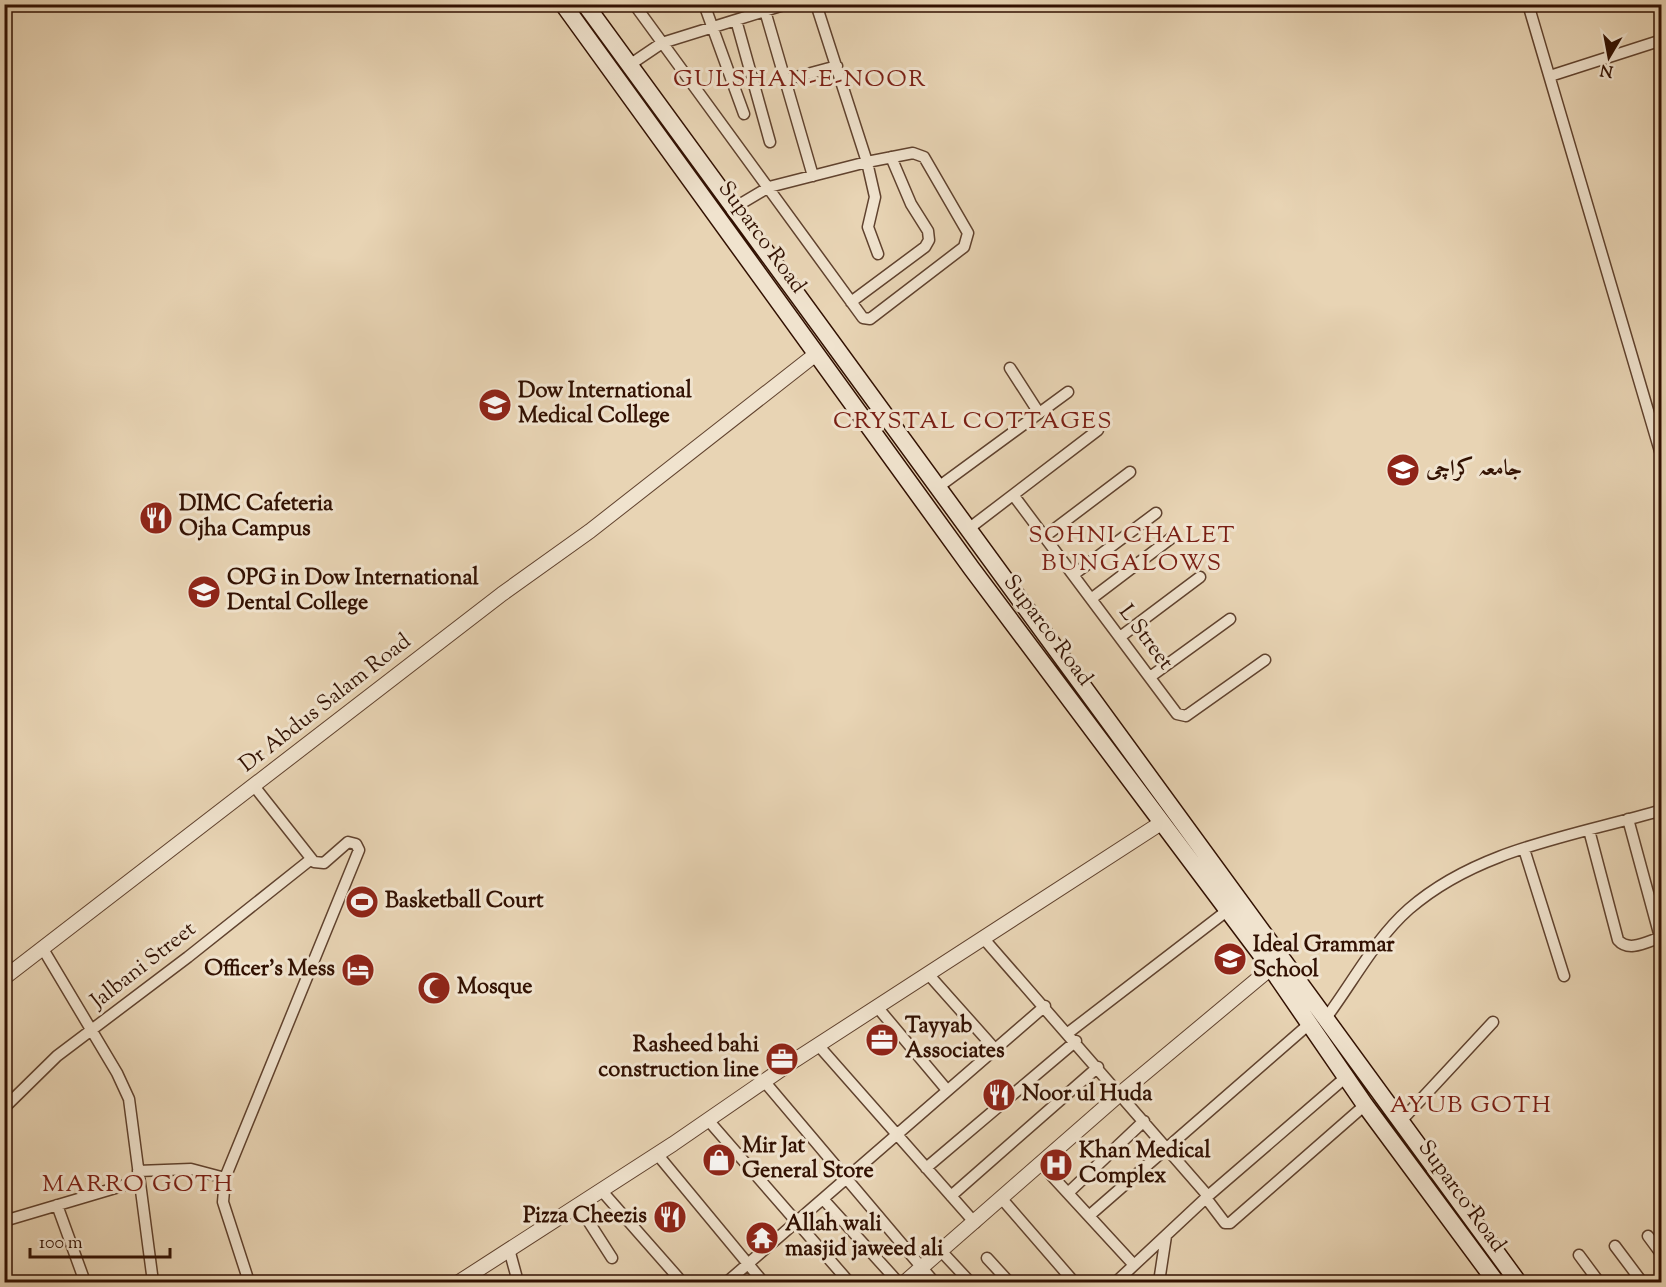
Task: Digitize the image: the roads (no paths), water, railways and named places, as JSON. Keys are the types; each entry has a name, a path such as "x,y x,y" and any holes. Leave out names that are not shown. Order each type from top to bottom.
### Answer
{"main road":[{"name":"Suparco Road","path":"563,4 937,488 967,530 1022,620 1161,823 1228,910 1326,1018 1518,1282"},
{"name":"Suparco Road","path":"585,4 732,209 745,241 816,354 1022,620 1264,947 1271,968 1308,1025 1496,1282"},
{"path":"1367,1108 1385,1099"}],"street":[{"path":"634,4 769,187 860,315 870,319 964,247 967,242 966,225 924,157 913,153 867,162 769,187 732,209"},
{"path":"704,4 744,114"},
{"path":"628,66 662,43 736,20 765,8 787,4"},
{"path":"816,4 867,162 875,197 868,227 878,254"},
{"path":"1528,4 1662,458"},
{"path":"765,8 813,176"},
{"path":"736,20 770,142"},
{"path":"1550,76 1662,40"},
{"path":"785,80 837,66"},
{"path":"851,302 925,247 929,240 928,231 911,204 891,157"},
{"name":"Dr Abdus Salam Road","path":"4,978 502,594 590,531 816,354"},
{"path":"1010,369 1039,413"},
{"path":"937,488 1068,392"},
{"path":"967,530 1098,430"},
{"path":"1044,537 1130,472"},
{"name":"L Street","path":"1014,496 1181,717 1265,660"},
{"path":"1073,575 1156,513"},
{"path":"1091,598 1173,536"},
{"path":"1120,637 1200,577"},
{"path":"1150,677 1230,619"},
{"path":"249,1282 223,1202 225,1178 307,974 355,864 358,847 348,842 324,863 318,864 310,860 254,786"},
{"path":"1326,1018 1374,947 1409,909 1467,869 1524,849 1662,810"},
{"path":"1589,830 1618,940 1621,944 1632,947 1661,937 1629,819"},
{"path":"459,1282 657,1154 818,1045 1161,823"},
{"path":"1524,849 1564,976"},
{"name":"Jalbani Street","path":"4,1108 57,1056 310,860"},
{"path":"926,1168 1072,1037 1228,910"},
{"path":"984,939 1098,1066 1228,1224 1367,1108"},
{"path":"43,950 117,1073 129,1099 153,1282"},
{"path":"905,1282 1002,1200 1121,1093 1271,968"},
{"path":"929,975 995,1049"},
{"path":"728,1282 1045,1006"},
{"path":"878,1008 947,1090"},
{"path":"1401,1120 1493,1022"},
{"path":"1090,1215 1308,1025"},
{"path":"818,1045 975,1223"},
{"path":"951,1196 1098,1066"},
{"path":"1116,1282 1207,1197 1346,1077"},
{"path":"764,1081 934,1282"},
{"path":"708,1120 849,1282"},
{"path":"1068,1193 1144,1121"},
{"path":"657,1154 763,1282"},
{"path":"1041,1164 1134,1265"},
{"path":"4,1221 139,1176 191,1169 225,1178"},
{"path":"601,1190 682,1282"},
{"path":"823,1199 898,1282"},
{"path":"1002,1200 1074,1282"},
{"path":"57,1205 85,1282"},
{"path":"578,1205 612,1258"},
{"path":"1160,1282 1166,1236"},
{"path":"1648,1236 1662,1255"},
{"path":"1616,1246 1642,1282"},
{"path":"510,1249 518,1282"},
{"path":"942,1252 970,1282"},
{"path":"1579,1255 1599,1282"},
{"path":"987,1257 1009,1282"}],"place":[{"name":"Dow International Medical College","path":"495,405"},
{"name":"جامعہ کراچی","path":"1403,470"},
{"name":"DIMC Cafeteria Ojha Campus","path":"156,518"},
{"name":"OPG in Dow International Dental College","path":"204,592"},
{"name":"Basketball Court","path":"362,902"},
{"name":"Ideal Grammar School","path":"1230,959"},
{"name":"Officer's Mess","path":"358,970"},
{"name":"Mosque","path":"434,988"},
{"name":"Tayyab Associates","path":"882,1040"},
{"name":"Rasheed bahi construction line","path":"782,1059"},
{"name":"Noor ul Huda","path":"999,1095"},
{"name":"Mir Jat General Store","path":"719,1160"},
{"name":"Khan Medical Complex","path":"1056,1165"},
{"name":"Pizza Cheezis","path":"670,1217"},
{"name":"Allah wali masjid jaweed ali","path":"762,1238"}],"district":[{"name":"GULSHAN-E-NOOR","path":"800,80"},
{"name":"CRYSTAL COTTAGES","path":"973,422"},
{"name":"SOHNI CHALET BUNGALOWS","path":"1132,550"},
{"name":"AYUB GOTH","path":"1471,1106"},
{"name":"MARRO GOTH","path":"138,1185"}]}
